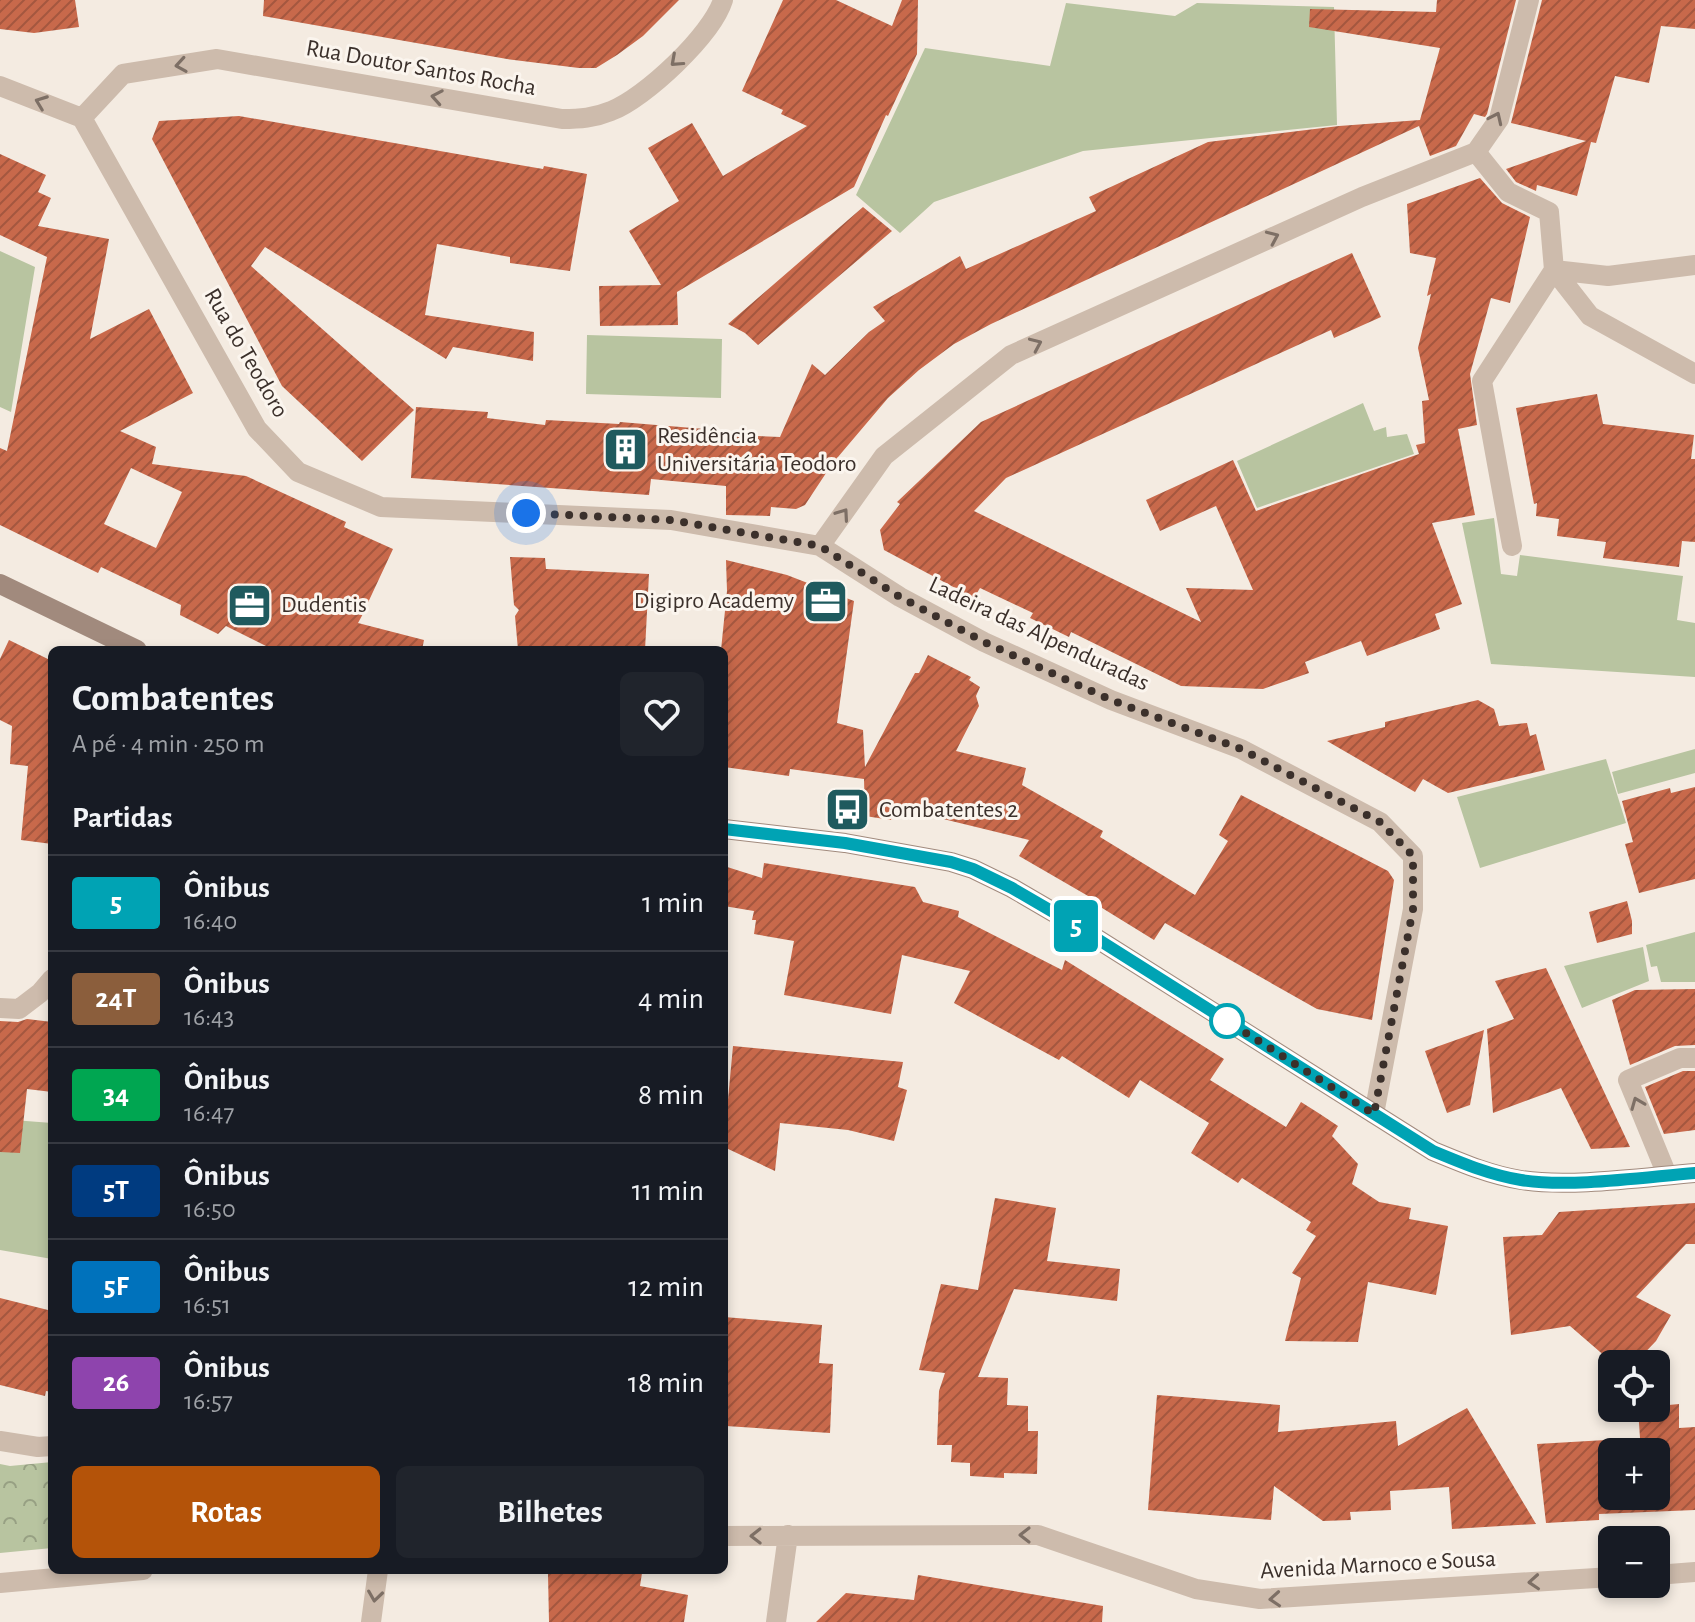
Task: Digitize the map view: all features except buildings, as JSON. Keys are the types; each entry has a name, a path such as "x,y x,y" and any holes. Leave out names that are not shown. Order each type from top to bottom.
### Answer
{"main road":[{"path":"0,584 125,646"},
{"path":"728,829 845,843 951,862 973,869 1072,923 1433,1151 1478,1170 1524,1181 1695,1173"}],"street":[{"name":"Rua Doutor Santos Rocha","path":"82,118 123,74 217,59 562,119 588,119 613,111 647,88 701,39 723,0"},
{"path":"820,546 884,456 1011,355 1362,197 1476,152 1499,119 1529,0"},
{"path":"0,86 82,118"},
{"name":"Rua do Teodoro","path":"82,118 257,429 298,472 381,507 671,520 820,546"},
{"path":"1476,152 1508,192 1549,212 1554,270 1590,316 1695,374"},
{"path":"1554,270 1608,276 1695,265"},
{"path":"1512,546 1482,381 1554,270"},
{"name":"Ladeira das Alpenduradas","path":"820,546 900,597 984,642 1111,700 1241,749 1380,822 1413,856 1413,909 1374,1114"},
{"path":"0,1008 19,1009 48,984"},
{"path":"1667,1175 1628,1080 1680,1058 1695,1058"},
{"path":"0,1441 48,1446"},
{"path":"776,1622 788,1535"},
{"name":"Avenida Marnoco e Sousa","path":"728,1536 1038,1535 1196,1589 1260,1599 1598,1578"},
{"path":"1670,1574 1695,1572"},
{"path":"0,1583 99,1574"},
{"path":"371,1622 377,1574"}],"green space":[{"path":"1066,3 1175,16 1197,3 1334,7 1337,125 1083,151 934,202 900,233 856,195 925,48 1050,66"},
{"path":"0,251 35,267 11,412 0,407"},
{"path":"587,335 722,339 721,398 586,394"},
{"path":"1363,403 1374,431 1386,427 1387,437 1407,434 1414,454 1257,508 1237,461"},
{"path":"1494,518 1501,574 1517,576 1520,555 1683,576 1677,620 1695,623 1695,677 1491,664 1462,523"},
{"path":"1695,749 1695,773 1618,794 1612,772"},
{"path":"1606,759 1626,823 1480,868 1457,797"},
{"path":"1695,932 1695,982 1661,982 1657,966 1651,967 1646,945"},
{"path":"1643,947 1649,981 1582,1008 1564,966"},
{"path":"0,1119 48,1123 48,1258 0,1250"},
{"path":"48,1462 48,1548 0,1553 0,1464"}],"bus line":[{"name":"5","path":"728,829 845,843 951,862 973,869 1072,923 1433,1151 1478,1170 1524,1181 1695,1173"}],"place":[{"name":"Residência Universitária Teodoro","path":"626,450"},
{"name":"Digipro Academy","path":"825,601"},
{"name":"Dudentis","path":"250,605"},
{"name":"Combatentes 2","path":"848,810"}],"route":[{"path":"526,513 671,520 820,546 900,597 984,642 1111,700 1241,749 1380,822 1413,856 1413,909 1374,1114 1227,1021"}]}
